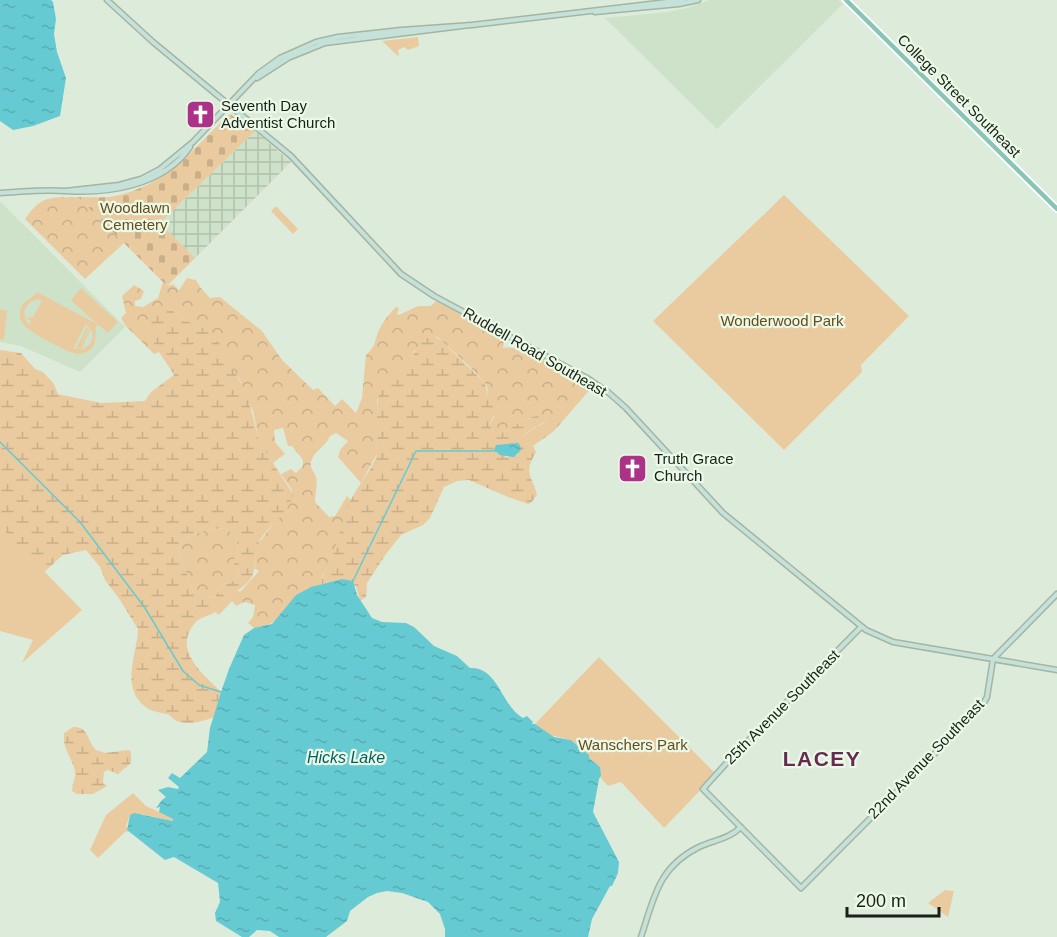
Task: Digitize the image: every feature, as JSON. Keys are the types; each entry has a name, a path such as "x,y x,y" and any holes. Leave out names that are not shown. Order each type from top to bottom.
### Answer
{"main road":[{"name":"College Street Southeast","path":"846,0 1057,209"}],"street":[{"name":"Ruddell Road Southeast","path":"107,0 153,42 297,163 400,274 434,296 587,378 609,393 626,408 723,513 861,627 893,642 1057,670"},
{"path":"0,193 110,187 141,179 160,169 193,142 256,78 288,58 326,43 684,0"},
{"path":"588,12 672,5 698,0"},
{"path":"993,659 1057,594"},
{"name":"25th Avenue Southeast","path":"741,827 704,789 861,627"},
{"name":"22nd Avenue Southeast","path":"741,827 801,888 982,706 987,697 993,659"},
{"path":"641,937 659,882 667,871 698,847 725,838 741,827"}],"shaded area":[{"path":"710,0 838,0 843,4 717,129 605,18 668,12"},
{"path":"255,131 291,162 195,258 160,223"},
{"path":"0,201 125,327 80,372 21,346 0,342"}],"green space":[{"path":"418,37 419,46 408,50 404,47 398,50 399,57 382,41"},
{"name":"Woodlawn Cemetery","path":"230,114 255,131 160,223 195,258 167,286 78,197 110,197 148,184 177,165"},
{"name":"Wonderwood Park","path":"784,195 909,316 861,365 862,372 784,450 653,321"},
{"path":"78,197 124,243 85,279 25,219 42,201"},
{"path":"276,206 298,229 293,234 271,211"},
{"path":"187,278 196,280 210,298 220,297 262,331 282,360 313,390 318,388 335,406 342,399 356,413 362,398 366,355 374,346 384,321 396,307 399,308 397,314 399,315 418,306 431,306 436,301 505,337 503,348 526,349 593,386 554,431 533,446 525,444 522,437 549,418 529,418 500,434 495,434 489,425 495,414 488,400 487,386 479,376 437,337 414,351 404,381 377,399 378,452 361,483 338,457 340,450 348,441 336,433 330,436 312,459 311,467 317,480 315,502 329,517 335,516 347,496 351,500 331,562 322,576 322,584 311,587 298,595 271,623 254,628 248,623 253,617 255,605 244,602 236,606 232,601 219,615 215,612 232,594 238,590 240,592 259,571 255,569 256,546 274,523 292,490 281,474 291,469 296,473 303,466 303,460 292,446 288,446 283,428 274,430 275,442 285,454 273,463 259,441 253,411 240,380 202,327 186,321 170,309 154,342 159,352 154,354 125,325 121,318 126,313 122,296 134,285 144,291 141,299 135,301 135,306 143,307 158,298 163,282 167,286 173,284 179,290"},
{"path":"81,288 118,322 108,333 71,300"},
{"path":"37,292 97,324 95,341 90,350 80,354 72,353 24,325 20,317 21,308","holes":["38,299 42,301 33,317 26,318 31,321 29,325 26,321 25,309","86,324 90,329 80,345 89,328 87,327 76,348 81,349 73,349","91,329 93,335 91,341 81,349"]},
{"path":"161,308 170,309 186,321 202,327 221,345 248,397 259,441 293,494 288,507 258,543 254,571 249,581 231,595 213,614 197,621 189,633 188,652 199,669 221,692 214,717 190,723 181,722 169,715 150,710 139,700 132,681 138,629 105,580 100,567 86,550 63,555 43,573 0,575 0,350 21,353 35,369 43,372 54,384 58,394 101,403 145,401 151,392 174,375 152,339 149,323 151,315","holes":["225,528 236,535 238,552 233,562 240,574 234,581 224,584 214,598 193,592 178,548 182,542 198,532"]},
{"path":"0,309 7,311 4,340 0,339"},
{"path":"433,336 442,341 485,383 489,401 495,410 489,425 495,434 500,434 537,416 549,418 522,437 525,444 533,446 536,452 529,470 537,495 528,504 469,480 457,481 444,487 430,518 423,525 401,535 367,583 366,597 360,601 356,586 342,579 322,584 323,577 332,559 350,502 377,454 379,394 384,385 392,380 404,381 413,354 426,339","holes":["499,445 512,445 518,455 506,457"]},
{"path":"0,526 82,610 22,663 33,640 0,631"},
{"path":"225,528 236,535 238,552 233,562 240,574 234,581 224,584 214,598 193,592 178,548 182,542 193,535"},
{"name":"Wanschers Park","path":"599,657 716,774 664,828 621,782 608,786 600,777 600,767 571,740 550,735 535,724"},
{"path":"73,727 85,731 96,750 105,753 129,750 131,752 131,763 118,774 108,770 104,772 103,782 107,786 93,794 77,794 72,791 75,771 66,748 64,733"},
{"path":"133,793 146,806 174,819 173,821 141,814 130,815 126,826 129,831 125,832 98,858 90,850 106,815"},
{"path":"945,890 954,891 948,917 928,903"}],"water":[{"path":"0,0 51,0 53,2 57,52 66,78 60,116 33,126 13,130 0,121"},
{"path":"517,443 521,450 514,457 500,455 494,450 496,445"},
{"name":"Hicks Lake","path":"342,579 353,581 357,595 372,618 382,622 406,623 414,627 434,646 457,656 470,668 487,673 516,713 523,718 527,716 533,722 532,724 554,737 571,740 600,767 601,775 593,812 619,862 618,873 592,919 588,937 445,937 440,914 428,902 402,893 387,891 368,897 350,911 347,921 326,937 279,937 270,931 257,930 249,937 242,937 216,921 215,913 220,902 218,883 174,857 165,860 127,830 130,815 134,813 173,821 159,812 160,807 156,808 166,797 158,790 168,787 178,789 179,787 168,778 172,773 180,778 207,752 210,728 221,692 244,635 254,628 272,624 296,595 311,587"}],"waterway":[{"path":"0,442 80,522 145,608 183,671 199,685 221,692"},
{"path":"352,583 416,451 496,451"}],"place":[{"name":"Seventh Day Adventist Church","path":"200,115"},
{"name":"Truth Grace Church","path":"633,468"}],"district":[{"name":"LACEY","path":"822,759"}]}
